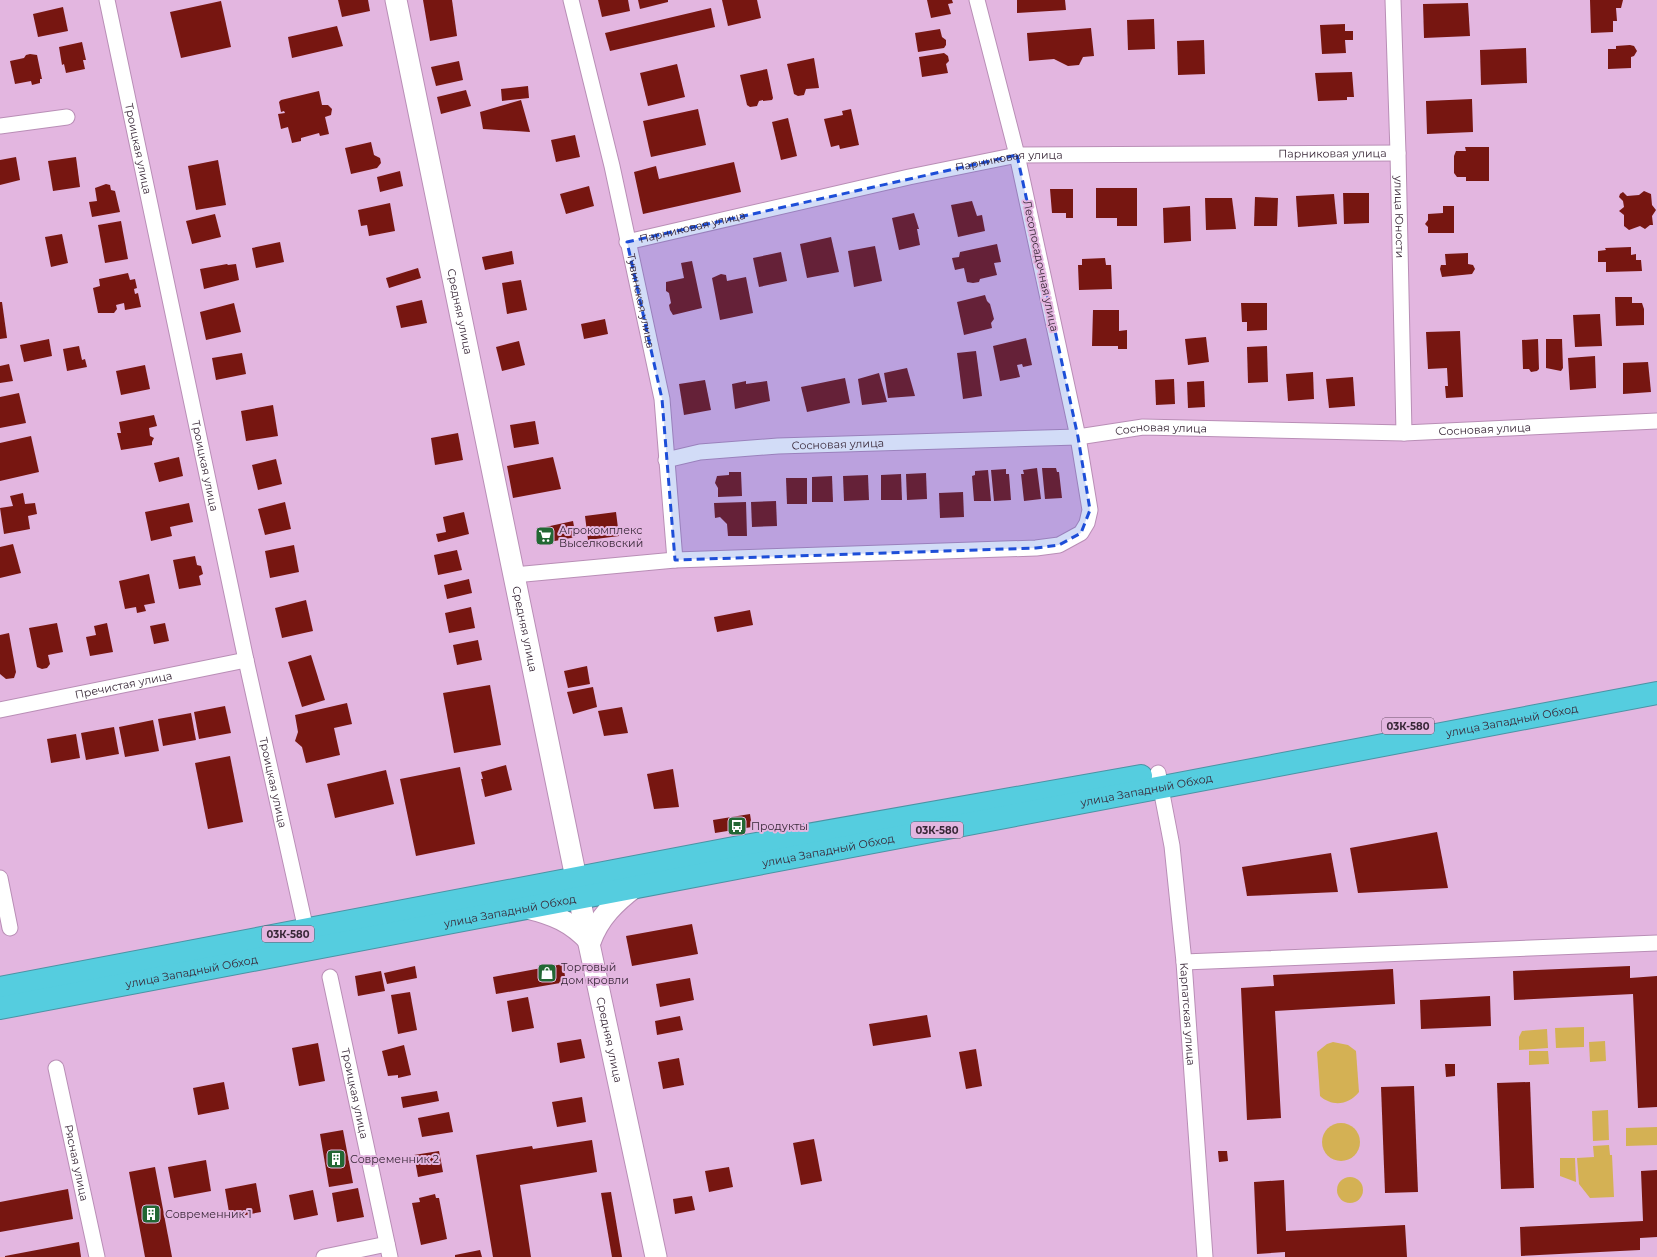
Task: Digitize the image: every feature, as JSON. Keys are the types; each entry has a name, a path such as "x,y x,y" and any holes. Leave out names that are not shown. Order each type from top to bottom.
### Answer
{"highway":[{"name":"улица Западный Обход","path":"0,1008 527,908 577,888 636,886 1657,680"},
{"name":"улица Западный Обход","path":"0,988 306,930 577,888 734,848 1159,781 1657,693"}],"street":[{"name":"Троицкая улица","path":"107,0 246,660 306,930"},
{"name":"Средняя улица","path":"396,0 577,888 590,942 656,1257"},
{"name":"Тувинская улица","path":"571,0 612,166 627,242 662,399 674,560"},
{"name":"Лесопосадочная улица","path":"674,560 1036,548 1058,545 1081,532 1087,523 1090,510 1078,437 1017,155 977,0"},
{"name":"улица Юности","path":"1392,0 1398,153 1404,433"},
{"path":"0,126 67,117"},
{"name":"Парниковая улица","path":"627,242 909,177 1017,155 1398,153"},
{"name":"Сосновая улица","path":"666,460 700,452 778,446 1078,437 1143,427 1404,433 1657,421"},
{"path":"514,575 674,560"},
{"name":"Пречистая улица","path":"0,710 246,660"},
{"name":"Карпатская улица","path":"1159,781 1172,846 1184,962 1205,1257"},
{"path":"0,878 10,928"},
{"path":"527,908 546,912 561,919 575,927 590,942 597,925 607,910 636,886"},
{"path":"1184,962 1657,943"},
{"name":"Троицкая улица","path":"330,977 389,1250"},
{"name":"Рясная улица","path":"56,1068 97,1257"},
{"path":"324,1257 389,1250"}],"highlighted area":[{"path":"1017,155 1078,437 1090,510 1081,533 1059,545 1036,548 675,560 662,399 627,242"}],"shaded area":[{"path":"1584,1027 1584,1047 1556,1048 1555,1028"},
{"path":"1547,1029 1548,1048 1519,1050 1519,1037 1522,1031"},
{"path":"1605,1041 1606,1061 1590,1062 1589,1042"},
{"path":"1333,1042 1348,1045 1356,1051 1359,1092 1350,1100 1340,1103 1330,1102 1320,1096 1317,1052 1327,1044"},
{"path":"1529,1051 1548,1051 1549,1064 1529,1065"},
{"path":"1608,1110 1609,1140 1593,1141 1592,1111"},
{"path":"1341,1123 1354,1129 1360,1142 1354,1155 1341,1161 1328,1155 1322,1142 1328,1129"},
{"path":"1657,1127 1657,1145 1626,1146 1626,1128"},
{"path":"1609,1145 1610,1155 1612,1155 1614,1197 1590,1198 1579,1184 1577,1158 1594,1157 1593,1146"},
{"path":"1560,1158 1575,1158 1576,1182 1560,1176"},
{"path":"1350,1177 1359,1181 1363,1190 1359,1199 1350,1203 1341,1199 1337,1190 1341,1181"}],"building":[{"path":"338,0 368,0 370,11 342,17"},
{"path":"423,0 452,0 457,36 430,41"},
{"path":"598,0 628,0 630,11 602,17"},
{"path":"638,0 668,0 668,2 640,9"},
{"path":"722,0 757,0 761,18 728,26"},
{"path":"927,0 952,0 953,3 948,4 951,14 931,18"},
{"path":"1017,0 1065,0 1066,10 1017,13"},
{"path":"1590,0 1623,0 1621,8 1616,8 1617,21 1613,21 1613,32 1591,33"},
{"path":"221,1 231,47 181,58 170,12"},
{"path":"1468,3 1470,36 1424,38 1423,4"},
{"path":"63,7 68,31 38,37 33,14"},
{"path":"711,8 715,27 610,51 605,33"},
{"path":"1154,19 1155,49 1128,50 1127,20"},
{"path":"1345,24 1345,31 1353,31 1353,40 1345,40 1346,53 1322,54 1320,25"},
{"path":"337,26 343,46 292,58 288,37"},
{"path":"1091,28 1094,56 1083,57 1079,65 1068,66 1054,59 1029,61 1027,33"},
{"path":"940,29 942,37 946,40 946,45 944,48 918,52 915,33"},
{"path":"1204,40 1205,74 1178,75 1177,41"},
{"path":"82,42 86,60 83,60 85,69 66,73 64,64 62,65 59,47"},
{"path":"1616,46 1634,46 1637,51 1634,56 1631,57 1631,68 1608,69 1608,49 1616,49"},
{"path":"1526,48 1527,83 1481,85 1480,50"},
{"path":"944,53 948,56 949,61 946,64 948,73 922,77 919,57"},
{"path":"26,55 37,55 42,79 40,79 40,83 32,85 31,81 15,84 10,61 24,58"},
{"path":"814,58 819,88 806,89 804,95 798,96 794,94 787,64"},
{"path":"459,61 463,80 436,86 431,67"},
{"path":"677,64 685,97 648,106 640,73"},
{"path":"767,69 773,98 772,100 759,101 757,106 750,107 747,105 740,75"},
{"path":"1352,72 1354,97 1347,97 1347,100 1318,101 1315,73"},
{"path":"528,86 529,98 502,101 501,89"},
{"path":"466,90 471,106 441,114 437,97"},
{"path":"319,91 322,105 328,105 332,109 331,115 325,117 329,134 320,136 319,133 301,138 301,141 292,143 288,127 281,129 278,114 285,113 284,111 281,112 279,102 281,100"},
{"path":"1472,99 1473,132 1427,134 1426,101"},
{"path":"521,100 530,132 483,129 480,112"},
{"path":"698,109 706,145 651,157 643,121"},
{"path":"851,109 859,145 840,149 839,145 831,147 824,119 843,115 842,111"},
{"path":"788,118 797,156 781,160 772,122"},
{"path":"575,135 580,157 556,162 551,140"},
{"path":"371,142 374,155 380,158 381,163 377,168 351,174 345,148"},
{"path":"1465,147 1489,147 1489,181 1466,181 1466,177 1457,177 1454,173 1454,156 1456,151 1466,151"},
{"path":"16,157 20,180 0,185 0,160"},
{"path":"76,157 80,187 53,191 48,161"},
{"path":"218,160 226,205 196,210 188,166"},
{"path":"734,162 741,192 643,214 634,172 656,166 659,179"},
{"path":"400,171 403,186 380,192 377,177"},
{"path":"106,184 110,185 111,190 115,191 120,212 92,217 89,202 97,201 95,188"},
{"path":"589,186 594,206 566,214 560,194"},
{"path":"1096,188 1137,188 1137,226 1117,226 1117,218 1096,218"},
{"path":"1050,189 1073,189 1073,218 1066,218 1066,213 1052,213"},
{"path":"1644,191 1651,194 1652,205 1656,210 1652,216 1653,225 1650,225 1645,229 1640,226 1629,230 1624,226 1624,215 1619,211 1624,207 1623,201 1619,197 1620,194 1623,192 1627,196 1639,195"},
{"path":"1343,193 1369,193 1369,223 1344,224"},
{"path":"1334,194 1337,224 1298,227 1296,196"},
{"path":"1255,197 1278,198 1277,226 1254,226"},
{"path":"1205,198 1232,198 1236,229 1206,230"},
{"path":"972,201 977,216 982,215 985,231 958,237 951,205"},
{"path":"390,203 395,231 369,236 367,225 361,226 358,210"},
{"path":"1190,206 1191,241 1164,243 1163,208"},
{"path":"1443,206 1454,206 1454,233 1428,233 1428,227 1425,224 1428,220 1428,214 1443,213"},
{"path":"914,213 919,229 917,229 920,245 899,250 892,218"},
{"path":"215,214 221,237 192,244 186,221"},
{"path":"121,221 128,259 105,263 98,225"},
{"path":"62,234 68,263 51,267 45,237"},
{"path":"831,237 839,272 807,278 800,244"},
{"path":"280,242 284,262 256,268 252,248"},
{"path":"997,244 1001,262 994,263 997,275 980,279 979,282 973,283 967,282 964,268 955,270 952,258 959,257 960,252"},
{"path":"875,246 882,281 854,287 848,251"},
{"path":"1631,247 1631,255 1636,254 1636,260 1641,260 1642,271 1606,272 1606,262 1598,262 1598,251 1606,250 1605,248"},
{"path":"512,251 514,264 485,270 482,257"},
{"path":"781,252 787,281 759,287 753,258"},
{"path":"1468,253 1468,264 1473,265 1475,269 1472,274 1442,277 1440,269 1441,265 1446,265 1445,254"},
{"path":"1105,258 1106,265 1111,265 1112,289 1079,290 1078,265 1082,265 1082,259"},
{"path":"692,261 702,308 673,315 670,310 669,305 671,303 669,293 666,291 666,282 684,278 681,263"},
{"path":"227,264 236,264 239,280 204,289 200,269"},
{"path":"418,268 421,278 389,288 386,278"},
{"path":"128,273 130,280 135,279 137,288 134,289 135,294 138,293 141,307 125,310 124,303 116,305 117,309 114,313 98,313 93,288 100,286 99,279"},
{"path":"721,274 726,275 727,281 746,277 753,313 720,320 712,278"},
{"path":"521,280 527,310 507,314 502,283"},
{"path":"985,295 990,304 994,319 991,323 992,328 964,335 957,302"},
{"path":"1615,297 1632,297 1632,303 1642,303 1644,309 1644,325 1616,326"},
{"path":"422,300 427,323 401,328 396,306"},
{"path":"0,302 2,302 7,338 0,339"},
{"path":"234,303 241,332 206,340 200,312"},
{"path":"1241,303 1267,303 1267,330 1247,331 1247,322 1242,322"},
{"path":"1093,310 1119,310 1119,331 1127,330 1127,349 1118,349 1118,346 1092,346"},
{"path":"1600,314 1602,346 1575,347 1573,315"},
{"path":"605,319 608,334 584,339 581,324"},
{"path":"1460,331 1463,397 1446,398 1445,386 1448,386 1447,368 1428,369 1426,332"},
{"path":"1206,337 1209,362 1188,365 1185,339"},
{"path":"1026,338 1032,365 1023,367 1022,364 1017,365 1020,377 1000,381 993,346"},
{"path":"49,339 52,356 24,362 20,345"},
{"path":"1538,339 1539,369 1531,372 1529,369 1523,369 1522,340"},
{"path":"1546,339 1562,339 1563,368 1561,371 1546,368"},
{"path":"519,341 525,365 502,371 496,347"},
{"path":"79,346 82,360 85,359 87,367 67,371 63,349"},
{"path":"1267,346 1268,382 1248,383 1247,347"},
{"path":"976,351 982,396 963,399 957,353"},
{"path":"242,353 246,374 216,380 212,358"},
{"path":"1595,356 1596,388 1570,390 1568,358"},
{"path":"1648,362 1651,392 1623,394 1623,363"},
{"path":"9,364 13,381 0,383 0,366"},
{"path":"145,365 150,389 121,395 116,371"},
{"path":"907,368 915,396 888,398 884,373"},
{"path":"1313,372 1314,399 1288,401 1286,374"},
{"path":"879,373 887,402 862,405 858,379"},
{"path":"1353,377 1355,406 1329,408 1326,379"},
{"path":"845,378 850,403 807,412 801,387"},
{"path":"1174,379 1175,404 1156,405 1155,380"},
{"path":"705,380 711,410 684,415 679,384"},
{"path":"746,381 746,384 767,381 770,401 735,409 732,384"},
{"path":"1204,381 1205,407 1188,408 1187,382"},
{"path":"19,393 26,423 0,428 0,397"},
{"path":"273,405 278,436 246,441 241,411"},
{"path":"154,415 157,426 149,428 150,436 154,438 152,445 121,450 117,433 121,433 119,422"},
{"path":"535,421 539,444 514,448 510,425"},
{"path":"458,433 463,460 435,465 431,438"},
{"path":"31,436 39,472 0,481 0,443"},
{"path":"179,457 183,476 159,482 154,463"},
{"path":"553,457 561,489 513,498 507,466"},
{"path":"276,459 282,484 258,490 252,465"},
{"path":"1037,468 1041,499 1024,501 1021,474 1024,474 1023,470"},
{"path":"1042,468 1056,468 1057,472 1059,472 1062,498 1045,499"},
{"path":"1006,469 1006,474 1009,474 1011,500 994,501 991,470"},
{"path":"988,470 991,501 974,501 972,476 975,475 975,471"},
{"path":"729,472 741,472 742,496 718,497 718,488 715,483 717,476 729,475"},
{"path":"926,473 927,499 907,500 906,474"},
{"path":"901,474 902,500 881,500 881,475"},
{"path":"868,475 869,500 844,501 843,476"},
{"path":"832,476 833,502 812,502 812,477"},
{"path":"786,478 807,478 807,504 787,504"},
{"path":"963,492 964,517 940,518 939,493"},
{"path":"23,493 25,504 35,503 37,514 28,516 30,529 4,534 0,508 13,506 10,496"},
{"path":"776,501 777,526 752,527 751,502"},
{"path":"285,502 291,529 265,535 258,509"},
{"path":"746,502 747,536 728,536 727,524 720,517 715,518 714,503"},
{"path":"189,503 193,522 170,527 172,536 151,541 145,512"},
{"path":"464,512 469,534 438,542 436,534 446,532 443,517"},
{"path":"616,512 619,536 588,540 585,516"},
{"path":"573,521 576,537 544,543 541,528"},
{"path":"13,544 21,573 0,578 0,547"},
{"path":"294,545 299,572 270,578 265,551"},
{"path":"457,550 462,570 438,575 434,555"},
{"path":"195,556 197,565 201,566 203,574 199,576 201,585 179,589 173,560"},
{"path":"149,574 155,603 144,605 146,611 137,613 136,607 125,609 119,581"},
{"path":"469,579 472,593 447,599 444,585"},
{"path":"306,600 313,631 282,638 275,608"},
{"path":"471,607 475,628 449,633 445,613"},
{"path":"750,610 753,625 717,632 714,617"},
{"path":"57,623 63,652 48,655 50,664 47,668 42,669 37,667 29,628"},
{"path":"107,623 113,652 90,656 86,637 96,635 94,626"},
{"path":"165,623 169,641 154,644 150,626"},
{"path":"9,633 16,672 14,678 6,679 0,674 0,635"},
{"path":"478,640 482,660 457,665 453,645"},
{"path":"311,655 325,700 302,707 288,662"},
{"path":"587,666 590,684 568,688 564,671"},
{"path":"490,685 501,745 454,753 443,693"},
{"path":"593,687 597,707 573,714 567,692"},
{"path":"347,703 352,724 334,728 340,755 306,763 302,747 295,741 298,732 295,715"},
{"path":"225,706 231,733 199,739 194,712"},
{"path":"622,707 628,733 604,736 598,711"},
{"path":"191,713 196,740 163,746 158,719"},
{"path":"153,720 159,751 125,757 119,727"},
{"path":"114,727 119,754 86,760 81,733"},
{"path":"76,734 80,758 51,763 47,739"},
{"path":"230,756 243,822 208,829 195,763"},
{"path":"506,765 512,790 485,797 481,772"},
{"path":"460,767 475,844 416,856 400,779"},
{"path":"673,769 679,807 654,809 647,774"},
{"path":"386,770 394,804 335,818 327,784"},
{"path":"750,814 752,827 715,833 713,820"},
{"path":"1437,832 1448,888 1358,893 1350,848"},
{"path":"1331,853 1338,892 1247,896 1242,867"},
{"path":"692,924 698,954 632,966 626,936"},
{"path":"563,964 566,982 496,994 493,977"},
{"path":"415,966 417,978 387,984 384,973"},
{"path":"1630,966 1630,978 1657,976 1657,1107 1638,1108 1633,994 1514,1000 1513,971"},
{"path":"1393,969 1395,1004 1275,1011 1281,1118 1247,1120 1241,988 1274,986 1273,975"},
{"path":"381,971 385,991 358,996 355,976"},
{"path":"690,978 694,1000 660,1007 656,984"},
{"path":"410,992 417,1030 398,1034 391,995"},
{"path":"1490,996 1491,1026 1421,1029 1420,1000"},
{"path":"528,997 534,1028 512,1032 507,1001"},
{"path":"927,1015 931,1037 873,1046 869,1024"},
{"path":"680,1016 683,1030 657,1035 655,1021"},
{"path":"581,1039 585,1058 560,1063 557,1043"},
{"path":"318,1043 325,1081 299,1086 292,1048"},
{"path":"404,1045 411,1075 398,1078 398,1075 388,1076 382,1051"},
{"path":"976,1049 982,1086 966,1089 959,1052"},
{"path":"679,1058 684,1085 663,1089 658,1062"},
{"path":"1445,1064 1455,1064 1455,1076 1446,1077"},
{"path":"224,1082 229,1109 198,1115 193,1088"},
{"path":"1530,1082 1534,1188 1501,1189 1497,1083"},
{"path":"1414,1086 1418,1192 1385,1193 1381,1087"},
{"path":"437,1091 439,1101 403,1108 401,1097"},
{"path":"582,1097 586,1122 557,1127 552,1102"},
{"path":"449,1112 453,1132 422,1137 418,1118"},
{"name":"Современник 2","path":"343,1130 353,1183 329,1187 320,1134"},
{"path":"814,1139 822,1181 801,1185 793,1143"},
{"path":"592,1140 597,1172 520,1185 531,1257 493,1257 476,1155 532,1146 533,1149"},
{"path":"439,1151 443,1172 418,1177 414,1155"},
{"path":"1218,1151 1227,1151 1228,1161 1219,1162"},
{"path":"206,1160 211,1191 174,1198 168,1167"},
{"name":"Современник 1","path":"155,1167 172,1257 145,1257 129,1172"},
{"path":"729,1167 733,1187 709,1192 705,1171"},
{"path":"1657,1170 1657,1237 1640,1238 1640,1250 1521,1256 1520,1227 1643,1221 1641,1171"},
{"path":"1284,1180 1286,1231 1405,1225 1407,1257 1285,1257 1285,1252 1257,1254 1254,1182"},
{"path":"256,1183 261,1212 230,1218 225,1189"},
{"path":"358,1188 364,1217 337,1222 332,1193"},
{"path":"68,1189 73,1219 0,1232 0,1202"},
{"path":"313,1190 318,1215 294,1220 289,1195"},
{"path":"611,1192 622,1257 612,1257 601,1193"},
{"path":"435,1194 436,1198 439,1198 447,1239 421,1245 412,1203 420,1202 419,1198"},
{"path":"692,1196 695,1210 675,1214 673,1199"},
{"path":"79,1242 81,1257 5,1257 5,1256"},
{"path":"480,1250 482,1257 455,1257 455,1255"}],"place":[{"name":"Агрокомплекс Выселковский","path":"545,536"},
{"name":"Продукты","path":"737,826"},
{"name":"Торговый дом кровли","path":"547,973"},
{"name":"Современник 2","path":"336,1159"},
{"name":"Современник 1","path":"151,1214"}]}
